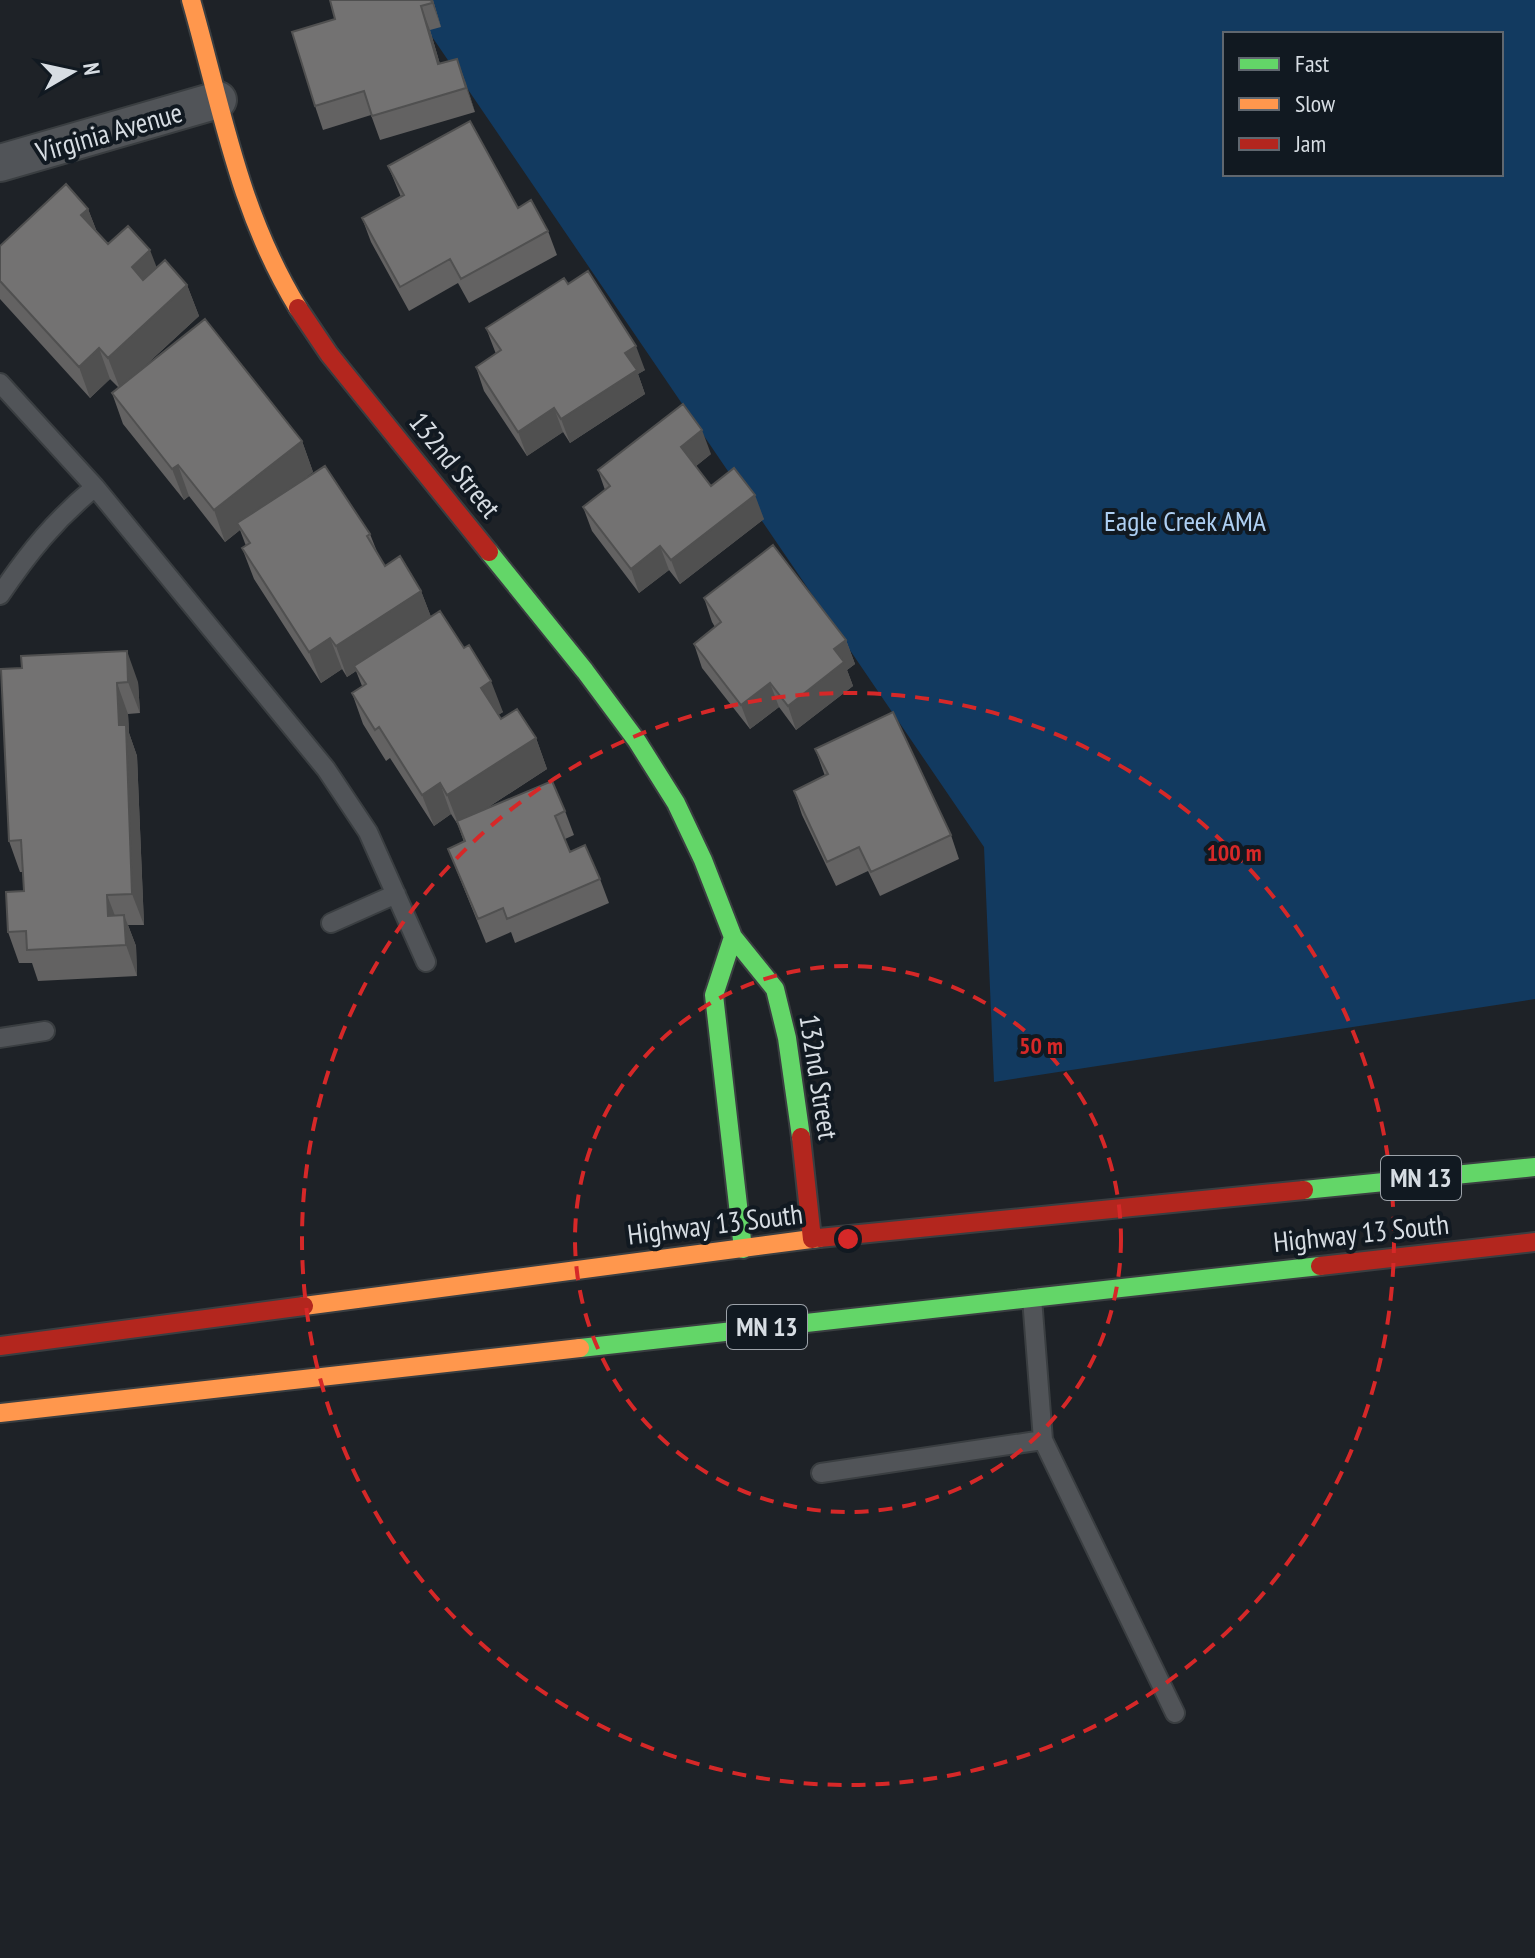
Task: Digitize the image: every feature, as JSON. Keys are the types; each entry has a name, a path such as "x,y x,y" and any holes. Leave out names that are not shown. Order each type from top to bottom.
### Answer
{"main road":[{"name":"132nd Street","path":"191,0 237,172 254,221 295,306 329,354 585,671 637,741 676,803 703,860 733,937 775,989 797,1101 812,1239"},
{"path":"733,937 714,995 743,1249"},
{"name":"Highway 13 South","path":"0,1346 812,1239 1535,1167"},
{"name":"Highway 13 South","path":"0,1413 1535,1242"}],"street":[{"name":"Virginia Avenue","path":"0,163 218,100"}],"lane":[{"path":"0,383 95,487 326,769 368,832 426,962"},
{"path":"0,595 33,547 62,514 95,487"},
{"path":"331,923 396,894"},
{"path":"0,1038 45,1031"},
{"path":"1032,1298 1043,1440 1175,1713"},
{"path":"821,1473 1043,1440"}],"green space":[{"name":"Eagle Creek AMA","path":"407,0 1535,0 1535,999 994,1082 984,847"}],"building":[{"path":"330,0 431,0 432,3 421,6 438,64 457,59 466,88 372,116 364,91 315,106 292,32 335,19"},
{"path":"470,121 518,208 531,200 548,231 461,279 450,259 400,287 362,218 404,195 388,166"},
{"path":"66,184 88,209 81,215 108,244 128,226 150,250 132,267 143,280 165,260 187,285 108,358 99,348 79,367 0,281 0,246"},
{"path":"588,271 636,346 625,353 637,370 561,419 554,408 518,432 476,367 501,350 486,328 564,278 568,284"},
{"path":"205,319 302,441 214,510 178,465 172,469 112,393"},
{"path":"683,404 702,430 681,447 711,486 734,468 755,495 671,560 660,546 631,569 583,507 610,486 598,470"},
{"path":"325,466 370,534 367,536 385,566 400,556 421,591 336,646 330,638 309,652 242,548 250,543 237,523"},
{"path":"773,545 846,640 834,649 844,662 788,706 770,683 741,705 694,644 721,622 704,598"},
{"path":"440,611 464,648 469,645 491,681 481,688 501,719 517,709 536,738 447,795 440,783 422,795 379,727 375,730 352,693 366,684 354,666"},
{"path":"127,651 128,682 117,683 119,725 126,725 132,894 107,895 108,916 124,915 126,945 27,950 26,931 8,932 6,892 24,891 21,840 9,841 1,669 22,668 21,656"},
{"path":"893,712 951,835 871,872 859,847 827,862 794,791 828,774 815,749"},
{"path":"552,781 565,811 555,816 570,852 585,845 600,879 507,919 503,908 478,919 448,849 465,841 457,821"}],"traffic: fast":[{"path":"489,552 585,671 637,741 676,803 703,860 733,937 775,989 787,1038 801,1137"},
{"path":"733,937 714,995 743,1249"},
{"path":"1304,1190 1535,1167"},
{"path":"580,1348 1320,1266"}],"traffic: slow":[{"path":"191,0 246,196 277,271 298,308"},
{"path":"304,1306 819,1238"},
{"path":"0,1413 580,1348"}],"traffic: jam":[{"path":"298,308 329,354 489,552"},
{"path":"801,1137 812,1239"},
{"path":"819,1238 1304,1190"},
{"path":"1320,1266 1535,1242"},
{"path":"0,1346 304,1306"}]}
